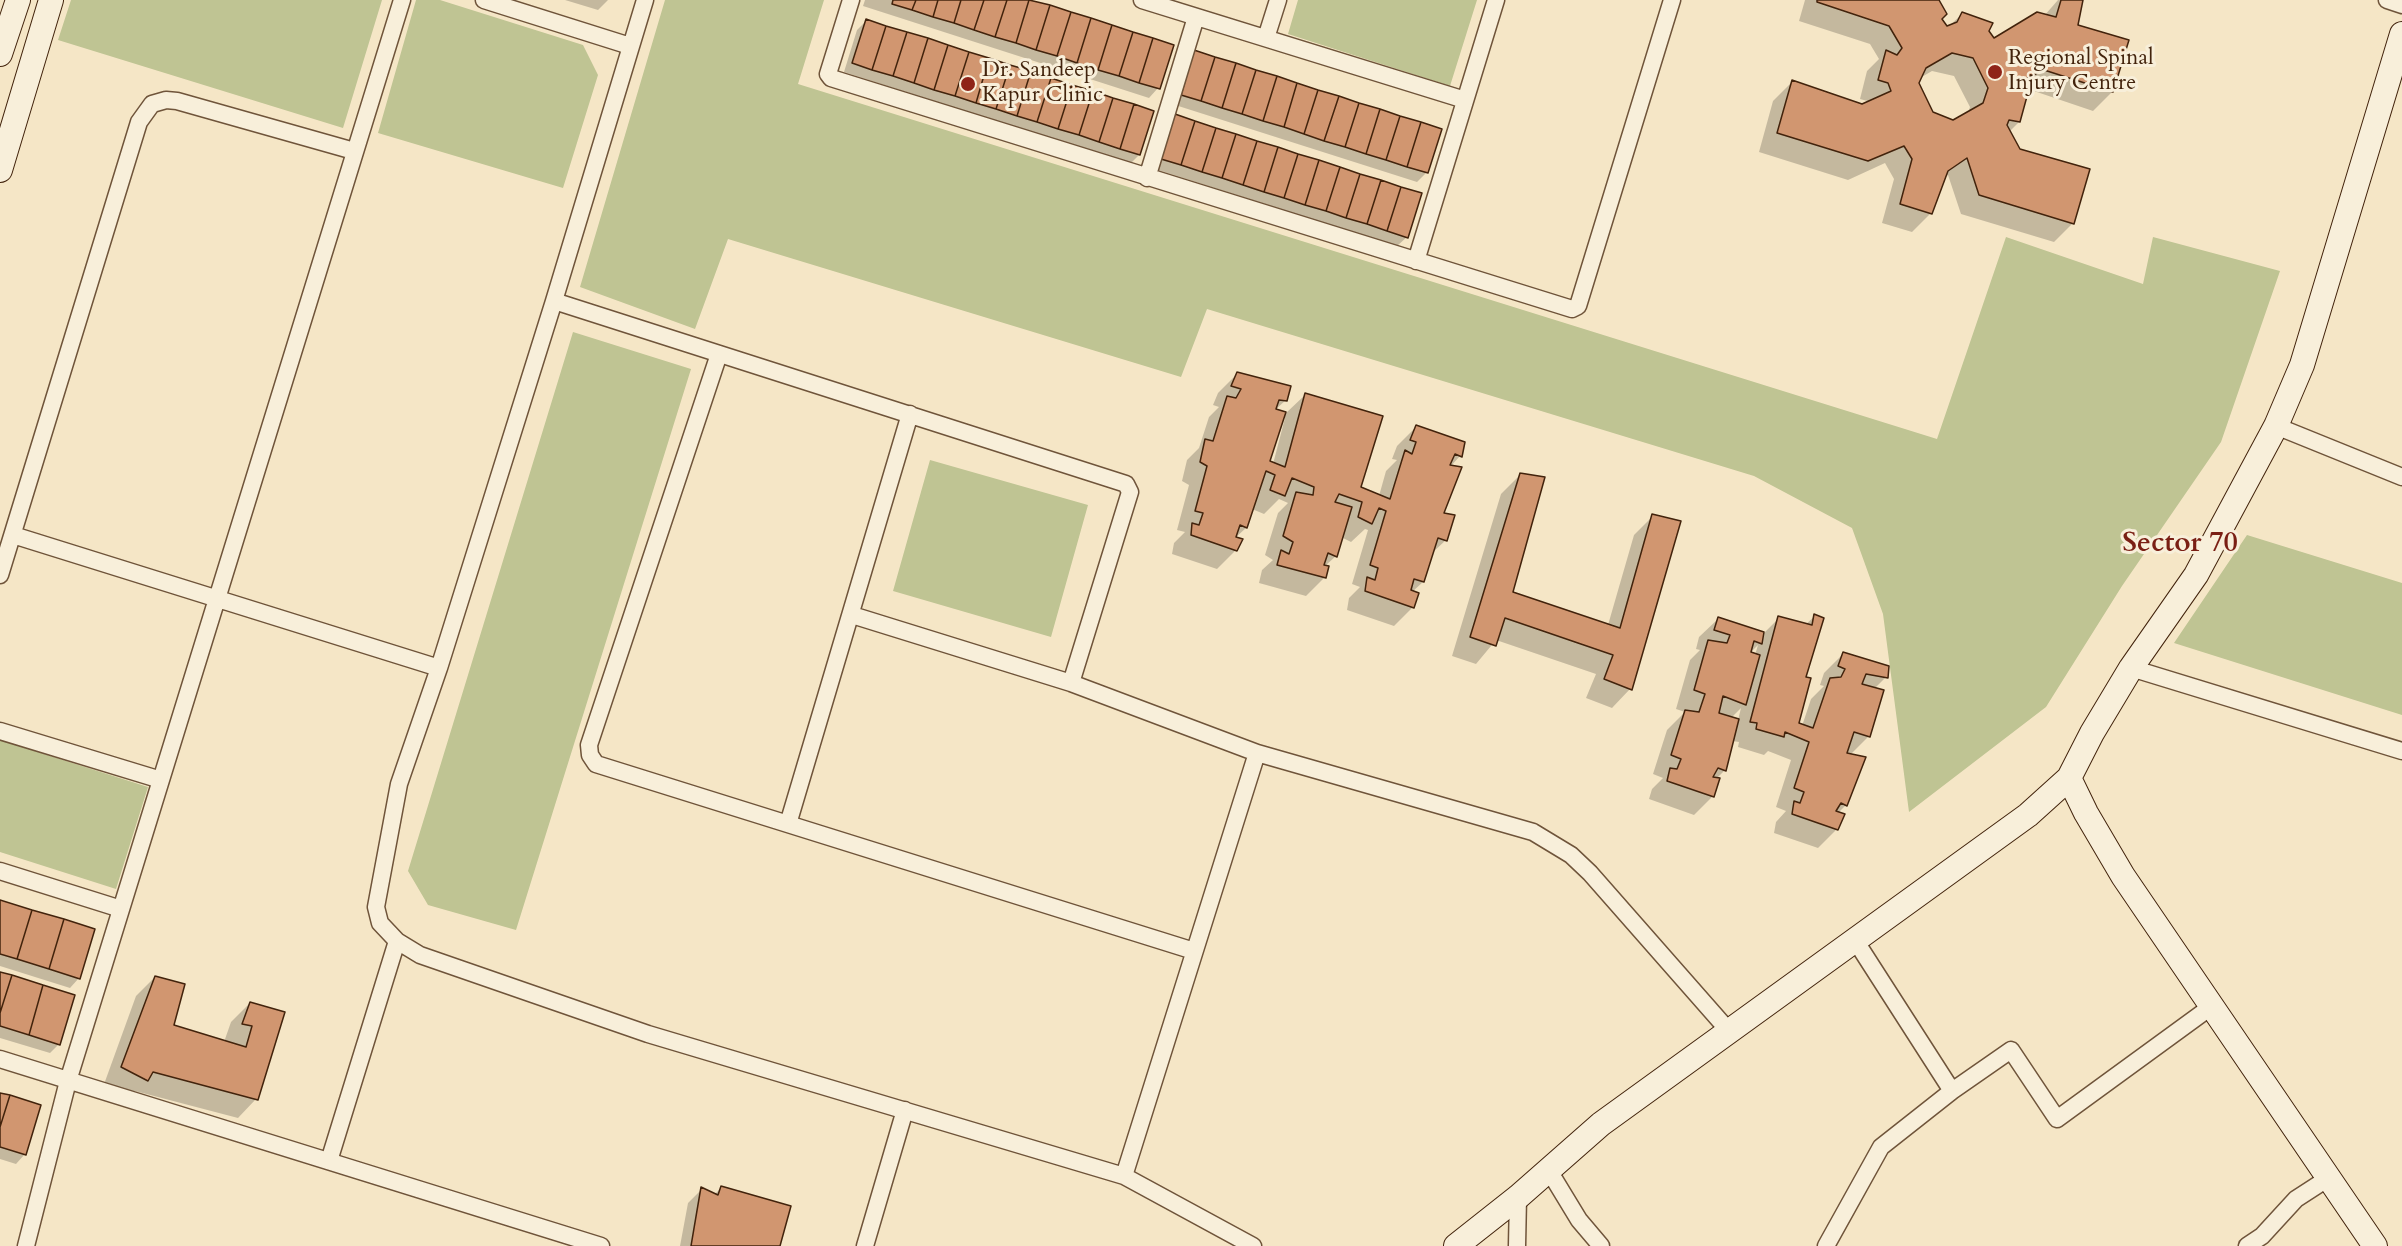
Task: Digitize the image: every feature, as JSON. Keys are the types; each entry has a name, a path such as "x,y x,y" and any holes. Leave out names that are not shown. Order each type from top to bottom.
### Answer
{"street":[{"path":"0,54 18,0"},
{"path":"0,170 51,0"},
{"path":"26,1246 68,1081 219,599 402,0"},
{"path":"484,0 630,46"},
{"path":"645,0 439,669 399,784 376,907 380,923 397,941 420,955 648,1034 1124,1176 1253,1246"},
{"path":"851,0 828,74 831,78 1568,309 1576,308 1672,0"},
{"path":"1142,0 1465,100"},
{"path":"1266,38 1278,0"},
{"path":"1416,261 1496,0"},
{"path":"2387,0 2402,5"},
{"path":"1147,177 1196,17"},
{"path":"1456,1246 1518,1197 1601,1124 2028,815 2069,778 2092,733 2131,668 2196,575 2276,426 2302,365 2402,34"},
{"path":"0,575 139,122 152,104 166,100 177,101 354,151"},
{"path":"554,301 1128,486 1130,492 1071,683"},
{"path":"719,354 588,745 590,755 596,764 1194,951"},
{"path":"788,824 910,414"},
{"path":"2276,426 2402,477"},
{"path":"13,535 439,669"},
{"path":"852,615 1071,683 1257,753 1533,832 1571,855 1590,873 1728,1030"},
{"path":"2131,668 2402,751"},
{"path":"0,731 161,780"},
{"path":"1124,1176 1257,753"},
{"path":"2069,778 2086,813 2123,876 2375,1246"},
{"path":"0,871 121,909"},
{"path":"1855,940 1952,1091"},
{"path":"328,1161 397,941"},
{"path":"1826,1246 1881,1147 1952,1091 2011,1050 2057,1119 2212,1006"},
{"path":"0,1059 601,1246"},
{"path":"865,1246 905,1110"},
{"path":"1548,1169 1579,1220 1600,1246"},
{"path":"2247,1246 2262,1236 2296,1199 2330,1177"},
{"path":"1517,1246 1518,1197"}],"green space":[{"path":"71,0 382,0 343,128 58,40"},
{"path":"416,0 440,0 583,45 598,75 563,188 378,133"},
{"path":"665,0 824,0 798,84 1937,439 2006,237 2143,284 2153,237 2280,271 2221,442 2122,586 2046,707 1909,812 1883,614 1852,528 1754,476 1207,309 1181,377 728,239 695,329 580,287"},
{"path":"1298,0 1477,0 1450,86 1288,34"},
{"path":"573,332 691,369 516,930 428,905 408,871"},
{"path":"930,460 1088,505 1051,637 893,591"},
{"path":"2247,535 2402,583 2402,715 2174,643"},
{"path":"0,740 148,787 116,889 0,852"}],"building":[{"path":"893,0 916,0 912,10 892,4"},
{"path":"916,0 938,0 933,17 912,10"},
{"path":"938,0 961,0 954,23 933,17"},
{"path":"961,0 984,0 974,30 954,23"},
{"path":"984,0 1007,0 995,37 974,30"},
{"path":"1007,0 1029,0 1016,43 995,37"},
{"path":"1029,0 1050,5 1036,50 1016,43"},
{"path":"1817,0 1939,0 1947,14 1942,19 1947,26 1957,22 1962,12 1993,23 1989,31 1994,38 2037,12 2056,17 2061,0 2083,0 2078,25 2129,40 2113,92 2044,70 2016,83 2019,88 2029,89 2020,122 2009,120 2007,125 2020,149 2090,169 2074,224 1979,195 1967,158 1948,171 1932,214 1900,204 1912,159 1904,146 1868,161 1777,133 1792,80 1862,104 1891,91 1888,83 1878,80 1886,50 1897,55 1902,48 1889,26 1817,2","holes":["1952,53 1973,58 1988,88 1983,103 1953,120 1933,112 1919,83 1926,68"]},
{"path":"1050,5 1071,12 1057,56 1036,50"},
{"path":"1071,12 1091,18 1077,63 1057,56"},
{"path":"1091,18 1112,25 1098,70 1077,63"},
{"path":"866,19 886,26 872,70 852,63"},
{"path":"1112,25 1133,32 1119,76 1098,70"},
{"path":"886,26 907,32 893,76 872,70"},
{"path":"907,32 928,38 914,83 893,76"},
{"path":"1133,32 1153,38 1139,83 1119,76"},
{"path":"928,38 948,45 934,90 914,83"},
{"path":"1153,38 1174,45 1160,89 1139,83"},
{"path":"948,45 969,52 955,96 934,90"},
{"path":"1194,50 1215,57 1201,101 1181,95"},
{"path":"969,52 989,58 976,103 955,96"},
{"path":"1215,57 1236,63 1222,108 1201,101"},
{"path":"989,58 1010,65 996,109 976,103"},
{"path":"1236,63 1256,70 1242,114 1222,108"},
{"path":"1010,65 1031,71 1017,116 996,109"},
{"path":"1256,70 1277,76 1263,121 1242,114"},
{"path":"1031,71 1051,78 1037,122 1017,116"},
{"path":"1277,76 1297,83 1284,127 1263,121"},
{"path":"1051,78 1072,85 1058,129 1037,122"},
{"path":"1297,83 1318,90 1304,134 1284,127"},
{"path":"1072,85 1093,91 1079,135 1058,129"},
{"path":"1318,90 1339,96 1324,141 1304,134"},
{"path":"1093,91 1113,98 1099,142 1079,135"},
{"path":"1339,96 1359,103 1345,147 1324,141"},
{"path":"1113,98 1134,104 1120,149 1099,142"},
{"path":"1359,103 1380,109 1366,154 1345,147"},
{"path":"1134,104 1154,111 1140,155 1120,149"},
{"path":"1380,109 1400,116 1386,160 1366,154"},
{"path":"1175,114 1195,121 1181,165 1161,159"},
{"path":"1400,116 1421,122 1407,167 1386,160"},
{"path":"1195,121 1216,128 1202,172 1181,165"},
{"path":"1421,122 1442,129 1428,173 1407,167"},
{"path":"1216,128 1236,134 1222,178 1202,172"},
{"path":"1236,134 1257,141 1243,185 1222,178"},
{"path":"1257,141 1278,147 1264,192 1243,185"},
{"path":"1278,147 1298,154 1284,198 1264,192"},
{"path":"1298,154 1319,160 1305,205 1284,198"},
{"path":"1319,160 1340,167 1326,211 1305,205"},
{"path":"1340,167 1360,174 1346,218 1326,211"},
{"path":"1360,174 1381,180 1367,224 1346,218"},
{"path":"1381,180 1401,187 1387,231 1367,224"},
{"path":"1401,187 1422,193 1408,238 1387,231"},
{"path":"1237,372 1291,386 1287,401 1279,400 1276,409 1286,412 1270,461 1285,467 1305,393 1383,416 1361,487 1390,499 1405,450 1412,454 1416,442 1410,440 1416,425 1465,442 1462,457 1455,454 1450,465 1462,467 1444,513 1455,515 1447,541 1438,538 1424,582 1414,579 1411,590 1419,593 1414,608 1365,591 1367,577 1375,580 1378,568 1370,565 1386,511 1379,508 1372,524 1358,517 1362,502 1339,494 1335,502 1352,507 1337,557 1328,553 1324,565 1329,566 1326,578 1277,565 1281,550 1289,554 1293,542 1283,536 1296,492 1313,495 1314,487 1292,478 1285,496 1270,490 1275,475 1266,471 1247,528 1240,525 1236,537 1243,539 1237,551 1191,535 1192,523 1199,525 1203,513 1195,511 1207,466 1200,462 1205,439 1213,441 1227,396 1236,398 1241,389 1231,386"},
{"path":"1520,473 1545,477 1513,592 1620,628 1652,514 1681,521 1632,690 1604,679 1613,655 1505,618 1496,646 1470,637"},
{"path":"1814,614 1824,618 1806,677 1811,678 1799,723 1813,728 1830,678 1841,677 1845,669 1838,666 1843,652 1889,666 1888,678 1866,674 1862,684 1884,690 1870,737 1854,732 1847,753 1866,757 1847,806 1841,803 1836,811 1845,814 1838,830 1792,814 1794,801 1800,803 1804,792 1794,788 1809,742 1785,732 1784,737 1756,729 1757,723 1750,722 1778,616 1812,625"},
{"path":"1718,617 1764,632 1762,644 1754,641 1751,652 1760,655 1746,705 1723,696 1719,713 1739,719 1726,771 1718,768 1713,777 1720,778 1714,797 1667,781 1670,768 1677,769 1681,759 1671,755 1685,710 1699,712 1705,694 1694,690 1708,640 1727,643 1730,635 1714,630"},
{"path":"0,900 32,910 17,959 0,954"},
{"path":"32,910 64,919 49,969 17,959"},
{"path":"64,919 95,929 80,979 49,969"},
{"path":"0,972 12,975 0,1013"},
{"path":"12,975 43,985 29,1035 0,1026 0,1013"},
{"path":"155,976 185,984 174,1025 246,1047 252,1026 242,1024 250,1002 285,1012 258,1100 153,1072 148,1081 121,1067"},
{"path":"43,985 75,995 60,1045 29,1035"},
{"path":"0,1093 10,1095 0,1127"},
{"path":"10,1095 41,1105 26,1155 0,1147 0,1127"},
{"path":"721,1186 791,1206 780,1246 691,1246 701,1187 718,1195"}],"place":[{"name":"Regional Spinal Injury Centre","path":"1995,72"},
{"name":"Dr. Sandeep Kapur Clinic","path":"968,84"}],"district":[{"name":"Sector 70","path":"2180,545"}]}
